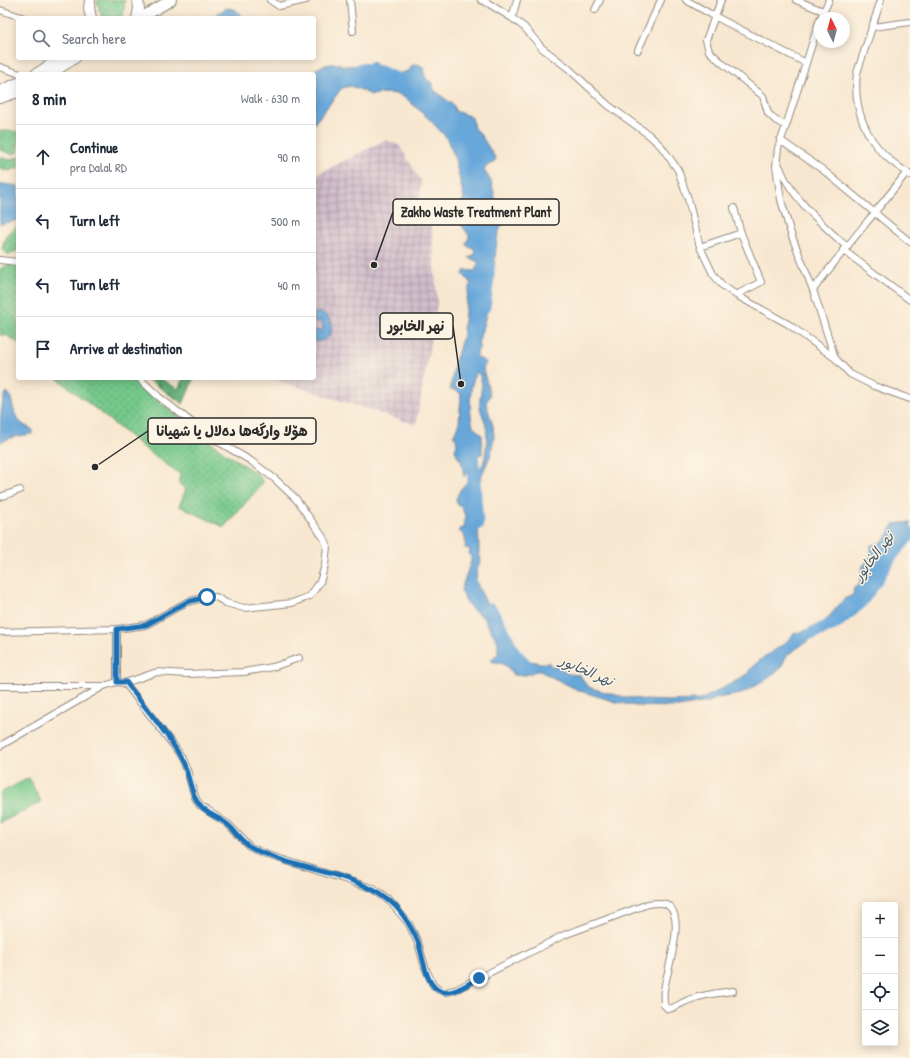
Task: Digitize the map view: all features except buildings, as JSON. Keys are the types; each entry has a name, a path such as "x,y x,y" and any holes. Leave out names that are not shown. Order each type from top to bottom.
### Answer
{"main road":[{"path":"90,0 89,8 91,16"},
{"path":"137,16 139,8 138,0"},
{"path":"144,16 171,0"},
{"path":"39,72 59,60"},
{"path":"53,72 72,60"},
{"path":"0,91 16,84"},
{"path":"0,98 16,93"}],"street":[{"path":"270,0 279,6 306,0"},
{"path":"350,0 353,31"},
{"path":"481,0 512,18 530,33 542,48 568,68 613,110 656,140 667,153 678,170 683,182 700,248 713,274 722,285 736,296 788,324 835,358 850,374 874,386 910,398"},
{"path":"512,18 517,0"},
{"path":"595,10 600,0"},
{"path":"638,50 661,0"},
{"path":"686,0 806,63"},
{"path":"721,0 706,40 709,51 722,64 763,96 768,113 775,120 786,126"},
{"path":"796,0 823,11 829,0"},
{"path":"813,290 844,248 908,174 889,159 876,144 867,131 857,107 857,73 873,27 879,1"},
{"path":"0,10 18,16"},
{"path":"873,27 910,22"},
{"path":"814,38 786,126 780,140 776,160 781,200 791,234 813,290 835,358"},
{"path":"0,67 16,73"},
{"path":"780,140 824,170 910,242"},
{"path":"776,160 787,182 799,198 844,248 910,300"},
{"path":"734,208 741,232 761,282 736,296"},
{"path":"700,248 741,232"},
{"path":"0,260 16,262"},
{"path":"0,632 117,629 146,625 187,602 207,597 216,597 226,603 244,608 292,603 310,596 320,582 328,546 296,499 275,479 251,461 212,438 159,398 141,380"},
{"path":"0,497 20,490"},
{"path":"117,629 117,682"},
{"path":"0,746 104,686 117,682 126,682 157,672 186,674 244,672 273,667 298,658"},
{"path":"126,682 182,758 195,797 200,806 228,824 243,841 254,849 275,858 372,888 388,900 409,924 418,943 429,979 433,986 439,990 446,992 455,990 564,935 648,904 659,903 666,904 672,909 675,917 676,928 673,950 664,989 664,1006 668,1009 673,1009 681,1003 692,999 733,991"},
{"path":"0,686 104,686"}],"shaded area":[{"path":"385,140 399,145 421,181 418,212 432,228 437,303 416,425 276,380 316,380 316,175"}],"green space":[{"path":"98,0 125,0 125,8 123,10 124,13 122,14 123,16 101,16 101,12 98,11 99,8 97,3"},
{"path":"0,131 16,132 16,153 12,154 0,150"},
{"path":"0,156 9,160 16,158 16,169 8,171 0,168"},
{"path":"16,227 16,251 9,255 2,249 6,235"},
{"path":"12,262 16,264 16,342 6,335 0,335 0,269"},
{"path":"59,380 135,380 165,406 224,452 259,475 263,483 224,527 179,506 186,489 178,483 180,474 154,456"},
{"path":"149,380 162,380 178,389 182,380 193,380 183,404"},
{"path":"29,778 41,802 0,823 0,793"}],"water":[{"path":"227,8 236,10 241,16 216,16 218,13"},
{"name":"نهر الخابور","path":"370,62 373,62 377,71 390,74 403,73 411,69 411,66 418,64 423,67 425,77 433,83 433,89 454,106 455,111 472,117 474,129 479,132 496,159 484,170 491,181 496,201 502,210 499,220 503,225 500,228 497,239 494,267 485,278 486,289 490,297 478,344 480,346 477,354 478,357 486,362 483,369 490,395 486,403 493,426 494,437 491,454 471,503 476,506 478,514 479,555 481,559 476,575 478,586 487,604 494,611 508,643 519,656 526,660 539,663 548,662 553,667 558,666 568,674 580,675 587,686 620,696 646,700 700,700 747,674 752,667 790,639 793,634 813,628 816,629 821,626 844,599 853,595 854,588 859,585 863,566 871,556 871,545 881,543 886,539 894,524 910,522 910,534 897,543 889,557 881,566 878,571 879,577 872,585 872,589 839,614 825,632 815,636 787,655 780,669 759,684 741,694 717,698 709,702 678,707 636,706 616,702 580,691 540,671 526,675 513,675 505,665 499,662 493,662 491,659 498,654 498,642 482,616 472,609 467,603 461,590 471,561 471,556 469,554 470,549 465,548 464,536 459,531 465,527 464,521 466,518 456,499 460,490 483,464 486,451 487,430 480,408 482,384 480,376 477,372 474,377 470,398 473,426 482,435 482,454 470,460 464,477 461,459 459,459 455,450 457,443 455,436 453,436 459,424 461,394 455,390 450,390 455,362 462,339 466,303 471,284 463,274 465,270 475,271 479,262 469,258 475,254 475,251 472,247 467,246 466,244 469,235 462,226 459,207 464,198 454,155 446,137 408,100 398,94 386,93 371,95 350,86 342,88 316,121 316,72 313,72 317,68 329,64 341,64 342,66 368,65"},
{"path":"0,185 16,186 16,220 0,224"},
{"path":"320,312 326,316 330,320 331,325 329,335 326,339 320,341 316,341 316,330 320,331 323,329 323,325 320,321 316,322 316,313"},
{"path":"7,392 17,418 22,424 33,430 33,432 32,434 14,437 0,442 2,408"}],"waterway":[{"name":"نهر الخابور","path":"361,69 380,72 404,82"},
{"name":"نهر الخابور","path":"484,307 488,278 488,257"},
{"name":"نهر الخابور","path":"471,439 477,524"},
{"name":"نهر الخابور","path":"813,633 836,623 859,604 871,588 890,557 910,534"},
{"name":"نهر الخابور","path":"490,609 504,632 514,653 524,663"}],"place":[{"name":"Zakho Waste Treatment Plant","path":"374,265"},
{"name":"نهر الخابور","path":"461,384"},
{"name":"هۆلا وارگەها دەلال یا شهیانا","path":"95,467"}],"route":[{"path":"207,597 187,602 146,625 117,629 117,682 126,682 174,746 182,758 195,797 200,806 228,824 243,841 254,849 299,866 372,888 388,900 409,924 418,943 429,979 433,986 439,990 446,992 455,990 479,978"}]}
